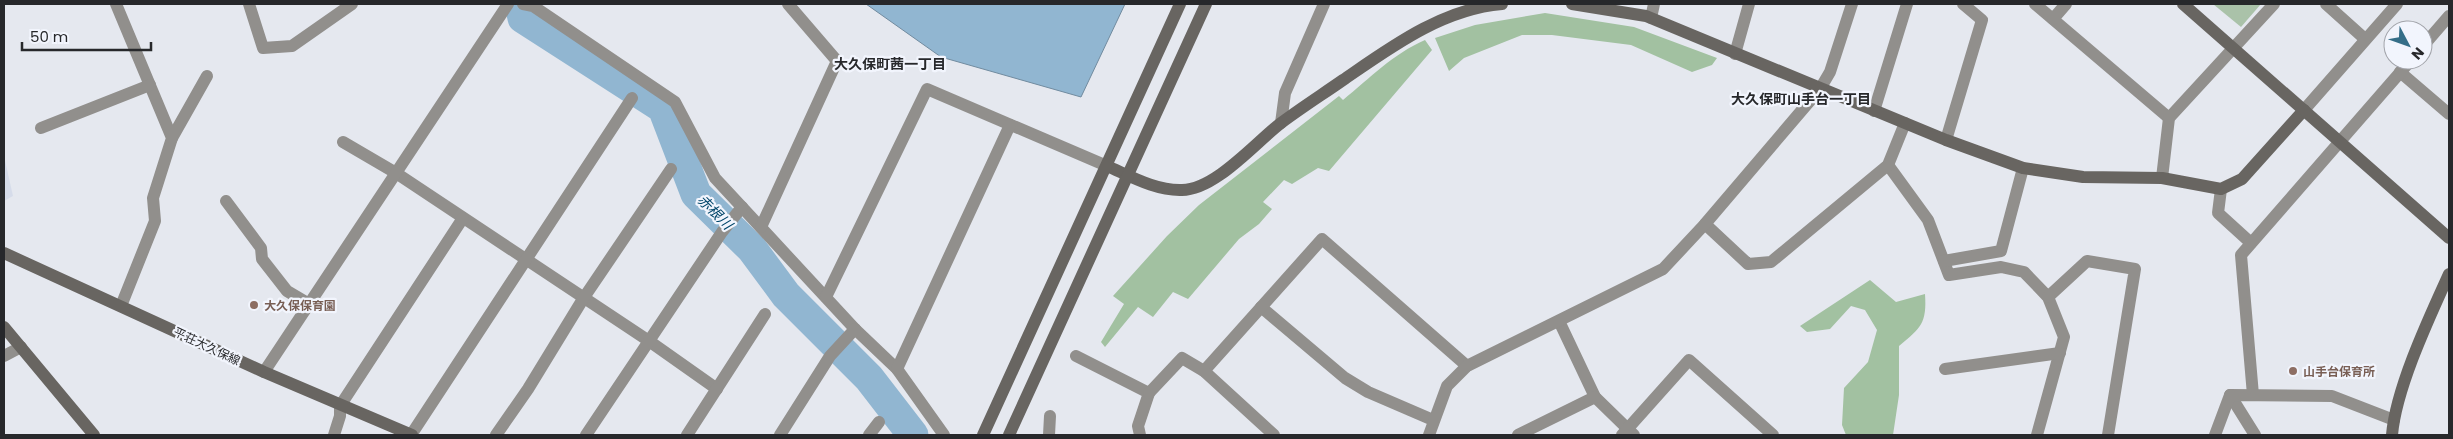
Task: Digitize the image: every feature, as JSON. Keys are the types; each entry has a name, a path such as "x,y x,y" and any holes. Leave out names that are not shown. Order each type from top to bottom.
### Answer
{"street":[{"path":"116,4 172,138"},
{"path":"249,4 263,48 292,46 352,4"},
{"path":"264,372 508,4"},
{"path":"522,4 533,6 675,102 716,178 855,329 897,369 944,435"},
{"path":"761,227 837,61 788,4"},
{"path":"983,435 1180,4"},
{"path":"1009,435 1206,4"},
{"path":"1280,123 1285,93 1324,4"},
{"path":"826,297 927,89 1127,175 1158,187 1183,191 1204,185 1220,175 1280,123 1408,35 1488,5 1502,4"},
{"path":"1572,4 1651,18 1905,124 2024,168 2083,177 2162,178 2220,189 2242,179 2397,4"},
{"path":"1651,18 1654,4"},
{"path":"1735,54 1749,4"},
{"path":"1429,435 1447,386 1467,366 1663,270 1705,224 1820,89 1830,72 1852,4"},
{"path":"1874,111 1907,4"},
{"path":"1946,140 1982,20 1963,4"},
{"path":"2035,4 2169,118"},
{"path":"2053,19 2066,4"},
{"path":"2183,4 2449,238"},
{"path":"2162,178 2169,118 2274,4"},
{"path":"2326,4 2365,40"},
{"path":"2433,34 2449,16"},
{"path":"2253,395 2241,255 2400,72 2449,114"},
{"path":"121,306 155,221 153,198 172,138 208,76"},
{"path":"41,128 150,85"},
{"path":"411,435 632,98"},
{"path":"1705,224 1748,264 1771,262 1888,165 1905,124"},
{"path":"897,369 1010,125"},
{"path":"343,142 396,173 583,299 649,341 717,389"},
{"path":"1888,165 1928,220 1949,275 2001,267 2024,272 2048,297 2064,337 2037,435"},
{"path":"1944,261 2001,251 2024,168"},
{"path":"496,435 528,390 583,299 671,169"},
{"path":"2220,189 2218,213 2250,243"},
{"path":"226,200 261,248 262,259 287,291 309,304"},
{"path":"586,435 722,232 742,207"},
{"path":"334,435 340,416 340,406 462,218"},
{"path":"1204,371 1322,239 1467,366"},
{"name":"平荘大久保線","path":"4,253 340,406 411,435"},
{"path":"2048,297 2087,261 2134,269 2108,435"},
{"path":"2392,435 2394,420 2404,386 2449,274"},
{"path":"1261,307 1345,378 1368,392 1433,420"},
{"path":"687,435 765,314"},
{"path":"1559,321 1596,397 1628,433 1689,360 1773,435"},
{"path":"4,326 94,435"},
{"path":"780,435 830,356 855,329"},
{"path":"4,356 22,347"},
{"path":"1946,369 2060,353"},
{"path":"1076,356 1149,393"},
{"path":"1140,435 1138,426 1149,393 1182,358 1204,371 1274,435"},
{"path":"2230,395 2332,396 2394,420"},
{"path":"2215,435 2230,395"},
{"path":"2230,395 2254,435"},
{"path":"1518,435 1596,397"},
{"path":"1049,435 1050,416"},
{"path":"869,435 879,422"}],"shaded area":[{"path":"4,156 13,196 4,201"}],"green space":[{"path":"2213,4 2261,4 2241,27"},
{"path":"1545,13 1634,27 1717,58 1712,65 1692,72 1631,45 1552,35 1522,35 1464,58 1449,71 1435,38 1475,25"},
{"path":"1425,40 1432,50 1329,171 1318,168 1292,184 1284,180 1263,202 1272,209 1259,224 1239,239 1188,299 1173,292 1153,317 1138,307 1105,347 1101,342 1124,304 1113,296 1167,236 1199,205 1339,96 1343,100 1392,59"},
{"path":"1870,280 1896,302 1925,294 1925,312 1921,324 1899,346 1899,395 1893,435 1846,435 1842,425 1844,388 1868,362 1877,330 1865,310 1851,306 1830,329 1807,332 1800,326"}],"water":[{"path":"866,4 1125,4 1081,97 941,57"}],"waterway":[{"name":"赤根川","path":"520,4 523,18 663,108 696,194 752,249 786,295 869,378 913,435"}],"place":[{"name":"大久保保育園","path":"254,305"},
{"name":"山手台保育所","path":"2293,371"}],"district":[{"name":"大久保町茜一丁目","path":"890,64"},
{"name":"大久保町山手台一丁目","path":"1801,99"}]}
